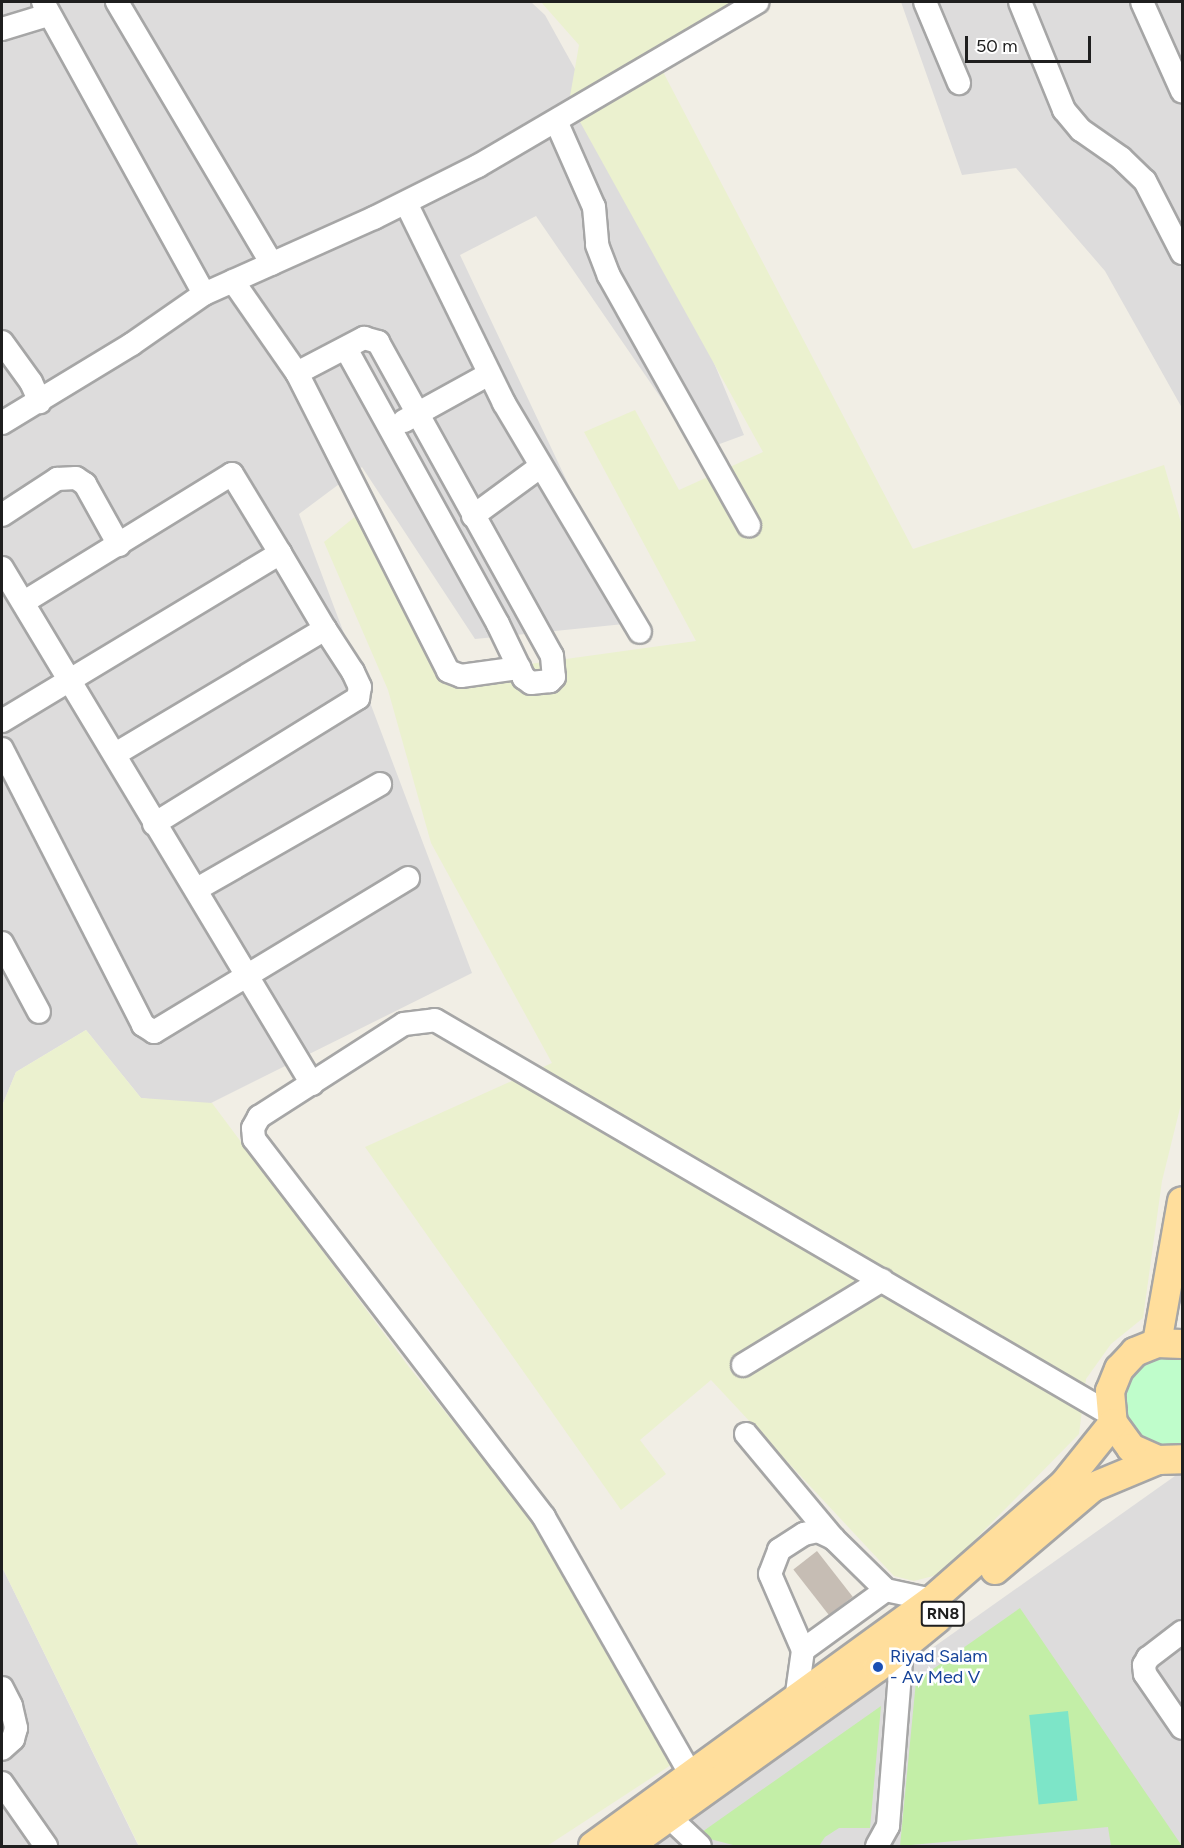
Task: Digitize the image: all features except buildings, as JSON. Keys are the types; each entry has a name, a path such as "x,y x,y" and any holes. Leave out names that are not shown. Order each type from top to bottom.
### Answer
{"main road":[{"path":"1112,1419 1110,1391 1119,1369 1135,1352 1170,1344 1182,1201"},
{"name":"RN8","path":"593,1846 932,1600 1064,1484 1112,1419 1131,1448 1170,1460"},
{"name":"RN8","path":"628,1846 902,1648 1093,1487 1119,1473 1170,1460"}],"street":[{"path":"117,2 272,264"},
{"path":"2,423 40,402 204,294 405,203 556,121 758,2"},
{"path":"924,2 959,83"},
{"path":"1020,2 1064,110 1081,130 1121,158 1145,181 1182,253"},
{"path":"1142,2 1182,91"},
{"path":"2,29 45,8 204,294"},
{"path":"556,121 594,207 597,245 609,276 749,525"},
{"path":"405,203 489,374 640,632"},
{"path":"233,281 297,373 448,671 461,676 519,668"},
{"path":"297,373 364,338 375,338 472,516 552,656 554,676 545,683 531,683 519,668 346,349"},
{"path":"2,342 31,382 40,402"},
{"path":"389,430 489,374"},
{"path":"472,516 541,466"},
{"path":"24,602 232,474 353,672 360,687 358,698 154,824"},
{"path":"2,514 57,479 76,478 85,484 119,545"},
{"path":"2,721 72,682 280,552"},
{"path":"2,568 115,754 154,824 197,889 246,978 312,1084"},
{"path":"115,754 325,629"},
{"path":"2,749 147,1030 160,1031 408,878"},
{"path":"197,889 380,784"},
{"path":"2,943 10,979 39,1012"},
{"path":"691,1775 544,1517 254,1139 253,1128 259,1117 404,1024 420,1019 435,1020 882,1280 1112,1419"},
{"path":"743,1365 882,1280"},
{"path":"746,1434 833,1538 886,1590 932,1600"},
{"path":"796,1700 803,1650 770,1575 772,1561 779,1550 804,1534 818,1531 833,1538"},
{"path":"803,1650 886,1590"},
{"path":"1182,1632 1148,1658 1144,1665 1145,1674 1182,1728"},
{"path":"877,1846 888,1826 902,1648"},
{"path":"2,1688 11,1706 16,1733 2,1749"},
{"path":"2,1783 46,1846"},
{"path":"669,1817 700,1846"}],"shaded area":[{"path":"2,2 531,2 545,15 642,190 744,435 698,452 536,216 460,255 634,623 475,639 362,467 299,514 472,973 205,1106 141,1098 86,1030 16,1072 2,1106"},
{"path":"901,2 1182,2 1182,408 1105,271 1016,168 962,175"},
{"path":"1182,1471 1182,1846 653,1846"},
{"path":"2,1567 137,1843 139,1846 2,1846"}],"green space":[{"path":"541,2 759,2 661,68 913,549 1164,465 1182,526 1182,1100 1162,1181 1143,1318 1111,1344 1086,1379 1079,1434 941,1574 914,1581 894,1576 711,1380 640,1440 666,1474 621,1510 365,1147 552,1063 431,843 388,690 324,542 373,502 457,674 696,641 584,432 635,410 679,490 763,452 569,102 579,45"},
{"path":"86,1030 141,1098 212,1103 409,1367 533,1521 674,1763 547,1846 139,1846 2,1567 2,1106 16,1072"},
{"path":"1182,1353 1182,1448 1156,1449 1128,1429 1119,1396 1142,1358"},
{"path":"1020,1608 1182,1846 1111,1846 1108,1827 900,1846 916,1681"},
{"path":"881,1706 870,1828 839,1828 825,1837 819,1846 737,1846 710,1839 702,1832"},
{"path":"1068,1711 1077,1801 1039,1805 1029,1715"}],"place":[{"name":"Riyad Salam - Av Med V","path":"878,1667"}]}
